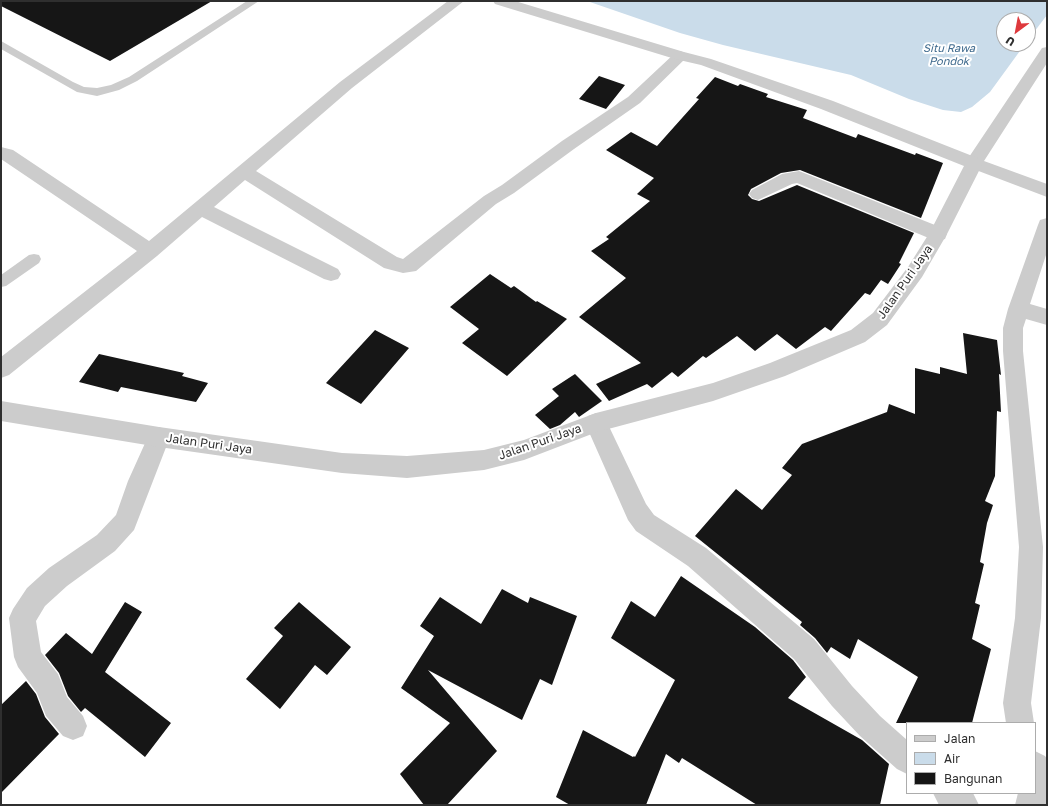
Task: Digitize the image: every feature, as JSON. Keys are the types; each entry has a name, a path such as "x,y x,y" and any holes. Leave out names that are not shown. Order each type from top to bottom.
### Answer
{"street":[{"path":"1,369 150,251 346,86 457,1"},
{"path":"500,1 692,58 827,105 1047,191"},
{"name":"Jalan Puri Jaya","path":"1,411 159,437 342,463 407,468 484,460 524,450 596,423 713,392 776,370 858,336 880,319 914,272 938,234 974,163 1047,51"},
{"path":"245,172 391,263 409,266 490,200 514,185 692,58"},
{"path":"1,153 7,154 150,251"},
{"path":"758,194 788,178 799,177 938,234"},
{"path":"201,208 331,274"},
{"path":"1020,722 1017,704 1028,618 1031,547 1013,351 1014,328 1018,309 1047,225"},
{"path":"1018,309 1047,317"},
{"path":"596,423 637,512 645,523 697,557 804,649 842,696 870,726 906,758"},
{"path":"73,726 56,706 48,684 28,657 22,618 36,597 58,577 106,543 125,522 159,437"},
{"path":"949,794 964,805"},
{"path":"1030,805 1034,794"}],"lane":[{"path":"1,44 69,84 81,90 96,92 115,88 133,79 254,1"},
{"path":"1,282 34,259"}],"water":[{"name":"Situ Rawa Pondok","path":"587,1 1047,1 1047,15 1036,29 1036,12 996,12 996,52 1019,52 990,92 972,107 961,112 943,110 909,99 851,75 723,45 680,33"}],"building":[{"path":"1,1 212,1 110,61 1,6"},
{"path":"599,76 625,85 606,109 579,99"},
{"path":"715,77 738,86 740,84 768,94 766,97 807,110 803,118 856,138 858,134 915,155 916,153 943,163 921,218 800,170 781,173 751,189 748,195 752,199 759,201 797,185 914,233 899,263 901,264 888,284 881,280 870,295 865,293 831,331 825,327 796,349 777,334 755,351 737,336 706,358 703,356 678,377 672,372 652,388 647,384 609,401 596,384 641,363 579,317 626,278 591,251 609,239 606,237 650,201 637,194 654,178 606,150 631,132 657,146 699,99 696,98"},
{"path":"490,274 511,288 514,286 536,302 537,301 567,319 507,376 462,343 479,329 450,307"},
{"path":"375,330 409,348 361,404 326,383"},
{"path":"963,333 997,340 1001,375 999,374 1001,412 997,411 995,476 985,501 993,505 987,523 980,562 984,564 975,603 980,605 972,639 991,649 972,722 896,723 918,677 858,639 850,659 831,647 827,653 815,638 800,625 802,622 695,536 736,489 762,510 792,475 782,468 802,444 887,412 889,404 915,414 915,368 940,374 940,367 967,374"},
{"path":"99,354 184,373 182,376 208,383 196,402 121,387 118,392 79,382"},
{"path":"575,374 602,401 579,417 575,412 560,425 550,429 535,415 559,396 552,389"},
{"path":"681,576 755,627 793,660 806,677 788,698 862,740 889,764 880,805 757,805 682,758 679,763 666,754 646,805 570,805 556,797 583,730 635,757 675,680 611,638 631,601 655,617"},
{"path":"502,589 528,603 530,597 577,616 552,685 540,679 522,720 428,670 497,751 447,805 424,805 400,774 450,723 401,688 434,636 420,626 440,597 481,624"},
{"path":"125,602 142,612 105,672 171,723 145,757 85,708 81,712 68,696 59,673 45,655 66,633 92,654"},
{"path":"299,602 351,647 327,675 315,665 280,709 246,679 283,636 274,628"},
{"path":"26,681 36,694 45,717 59,734 1,793 1,705"}]}
